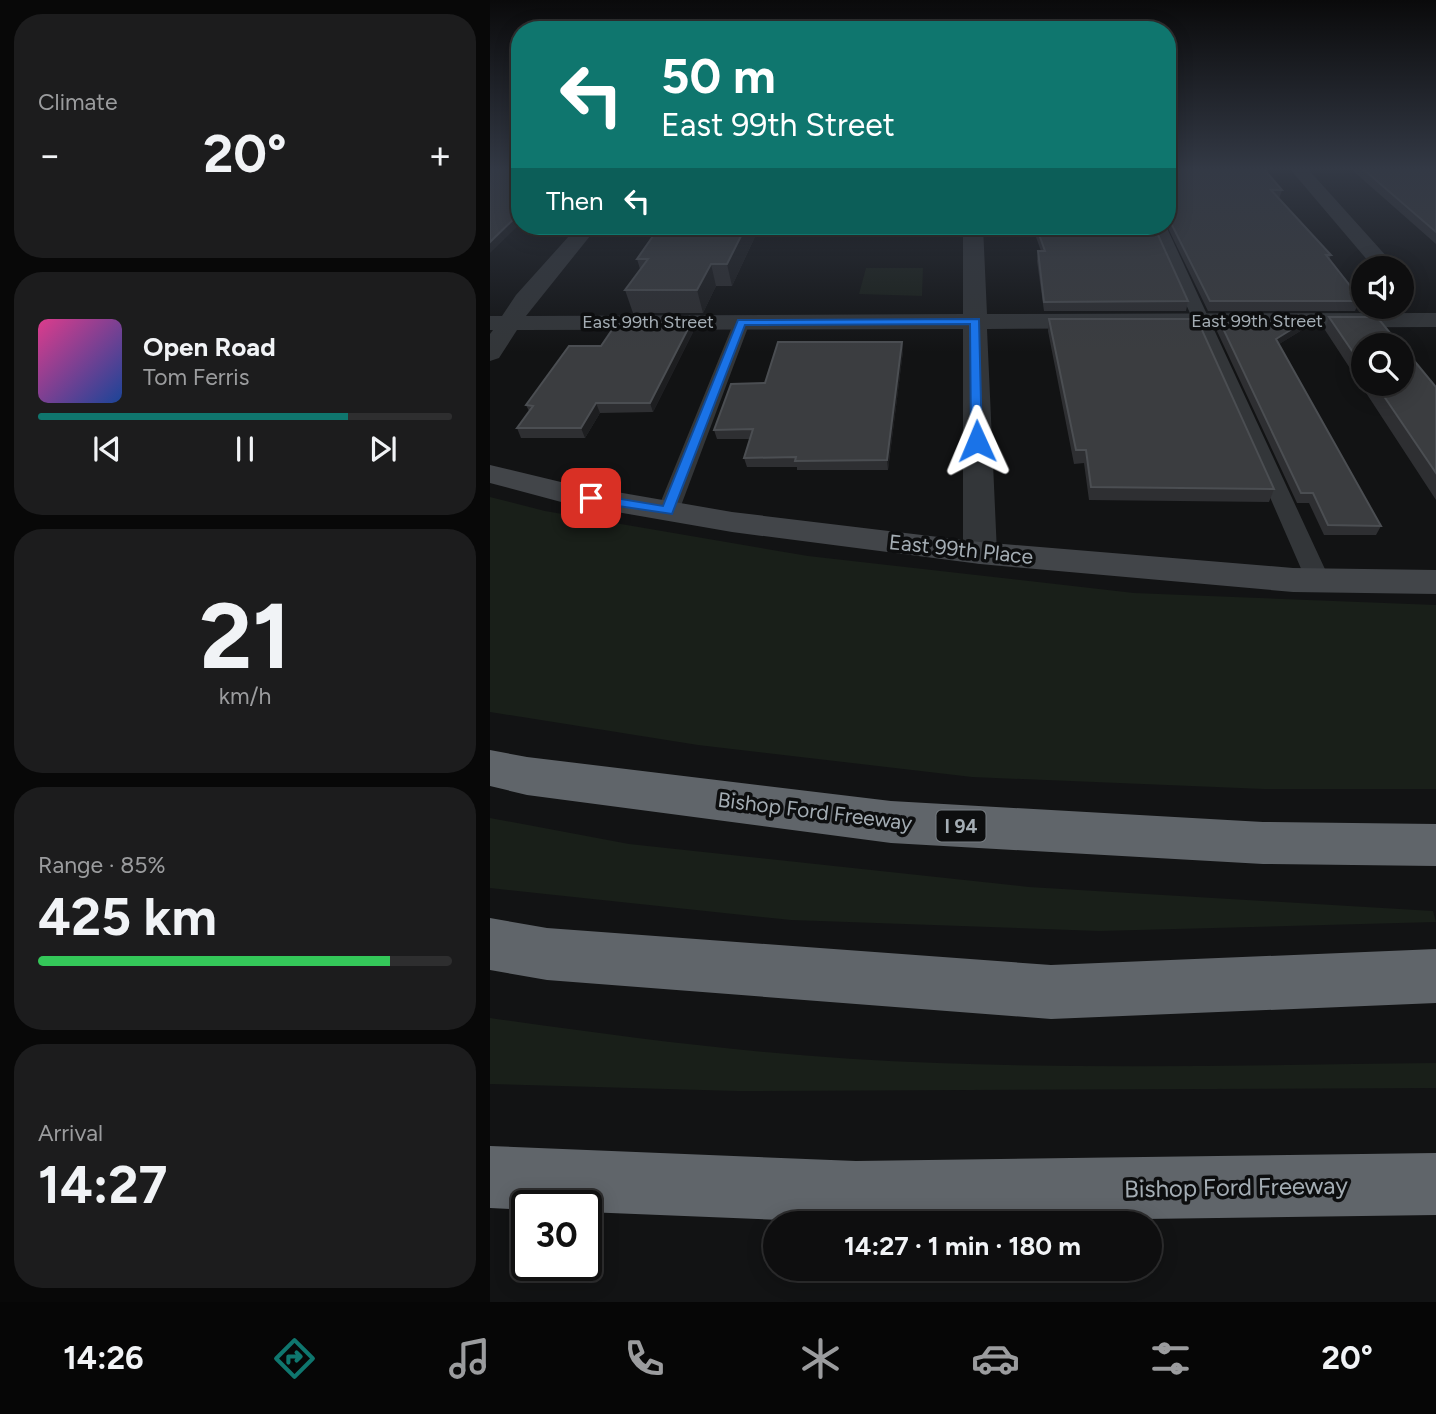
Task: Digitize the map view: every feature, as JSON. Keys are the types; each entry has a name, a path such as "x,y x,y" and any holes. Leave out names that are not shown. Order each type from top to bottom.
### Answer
{"highway":[{"name":"Bishop Ford Freeway","path":"490,768 891,822 1263,843 1436,845"},
{"path":"490,944 547,954 1051,992 1436,976"},
{"name":"Bishop Ford Freeway","path":"490,1177 856,1192 1436,1184"}],"street":[{"path":"1352,230 1375,256"},
{"path":"490,353 500,322 524,300 580,235"},
{"path":"973,235 980,553"},
{"path":"1414,299 1435,322"},
{"name":"East 99th Street","path":"500,322 1435,322"},
{"name":"East 99th Place","path":"490,474 565,494 732,522 980,553 1318,580 1436,582"}],"lane":[{"path":"1163,235 1318,580"},
{"path":"667,511 742,322"}],"shaded area":[{"path":"866,268 923,268 922,296 859,294"},
{"path":"490,497 545,511 808,556 1134,593 1436,605 1436,789 1264,789 972,777 698,745 490,712"},
{"path":"490,818 629,844 1029,887 1433,911 1436,922 1099,931 791,920 490,888"},
{"path":"490,1018 713,1047 882,1061 1125,1066 1436,1063 1436,1088 737,1091 490,1084"}],"building":[{"path":"490,230 503,230 490,242"},
{"path":"1176,230 1308,230 1331,255 1326,255 1351,287 1351,301 1210,301"},
{"path":"654,235 742,235 727,264 711,264 697,290 625,290 648,259 637,259"},
{"path":"1039,235 1158,235 1188,301 1044,302 1038,251 1045,251"},
{"path":"1329,317 1379,319 1390,333 1351,333 1351,349"},
{"path":"1049,319 1197,319 1274,489 1091,487 1086,450 1076,450"},
{"path":"1305,321 1276,339 1381,526 1328,525 1313,493 1301,493 1220,322"},
{"path":"691,323 650,403 596,403 581,428 517,428 533,406 526,405 569,346 601,346 616,324"},
{"path":"778,342 902,342 887,460 795,461 796,457 744,458 753,429 714,430 731,384 765,383"},
{"path":"1414,360 1436,387 1436,473 1384,396 1414,396"}],"route":[{"path":"591,498 667,511 742,322 975,321 977,441"}]}
